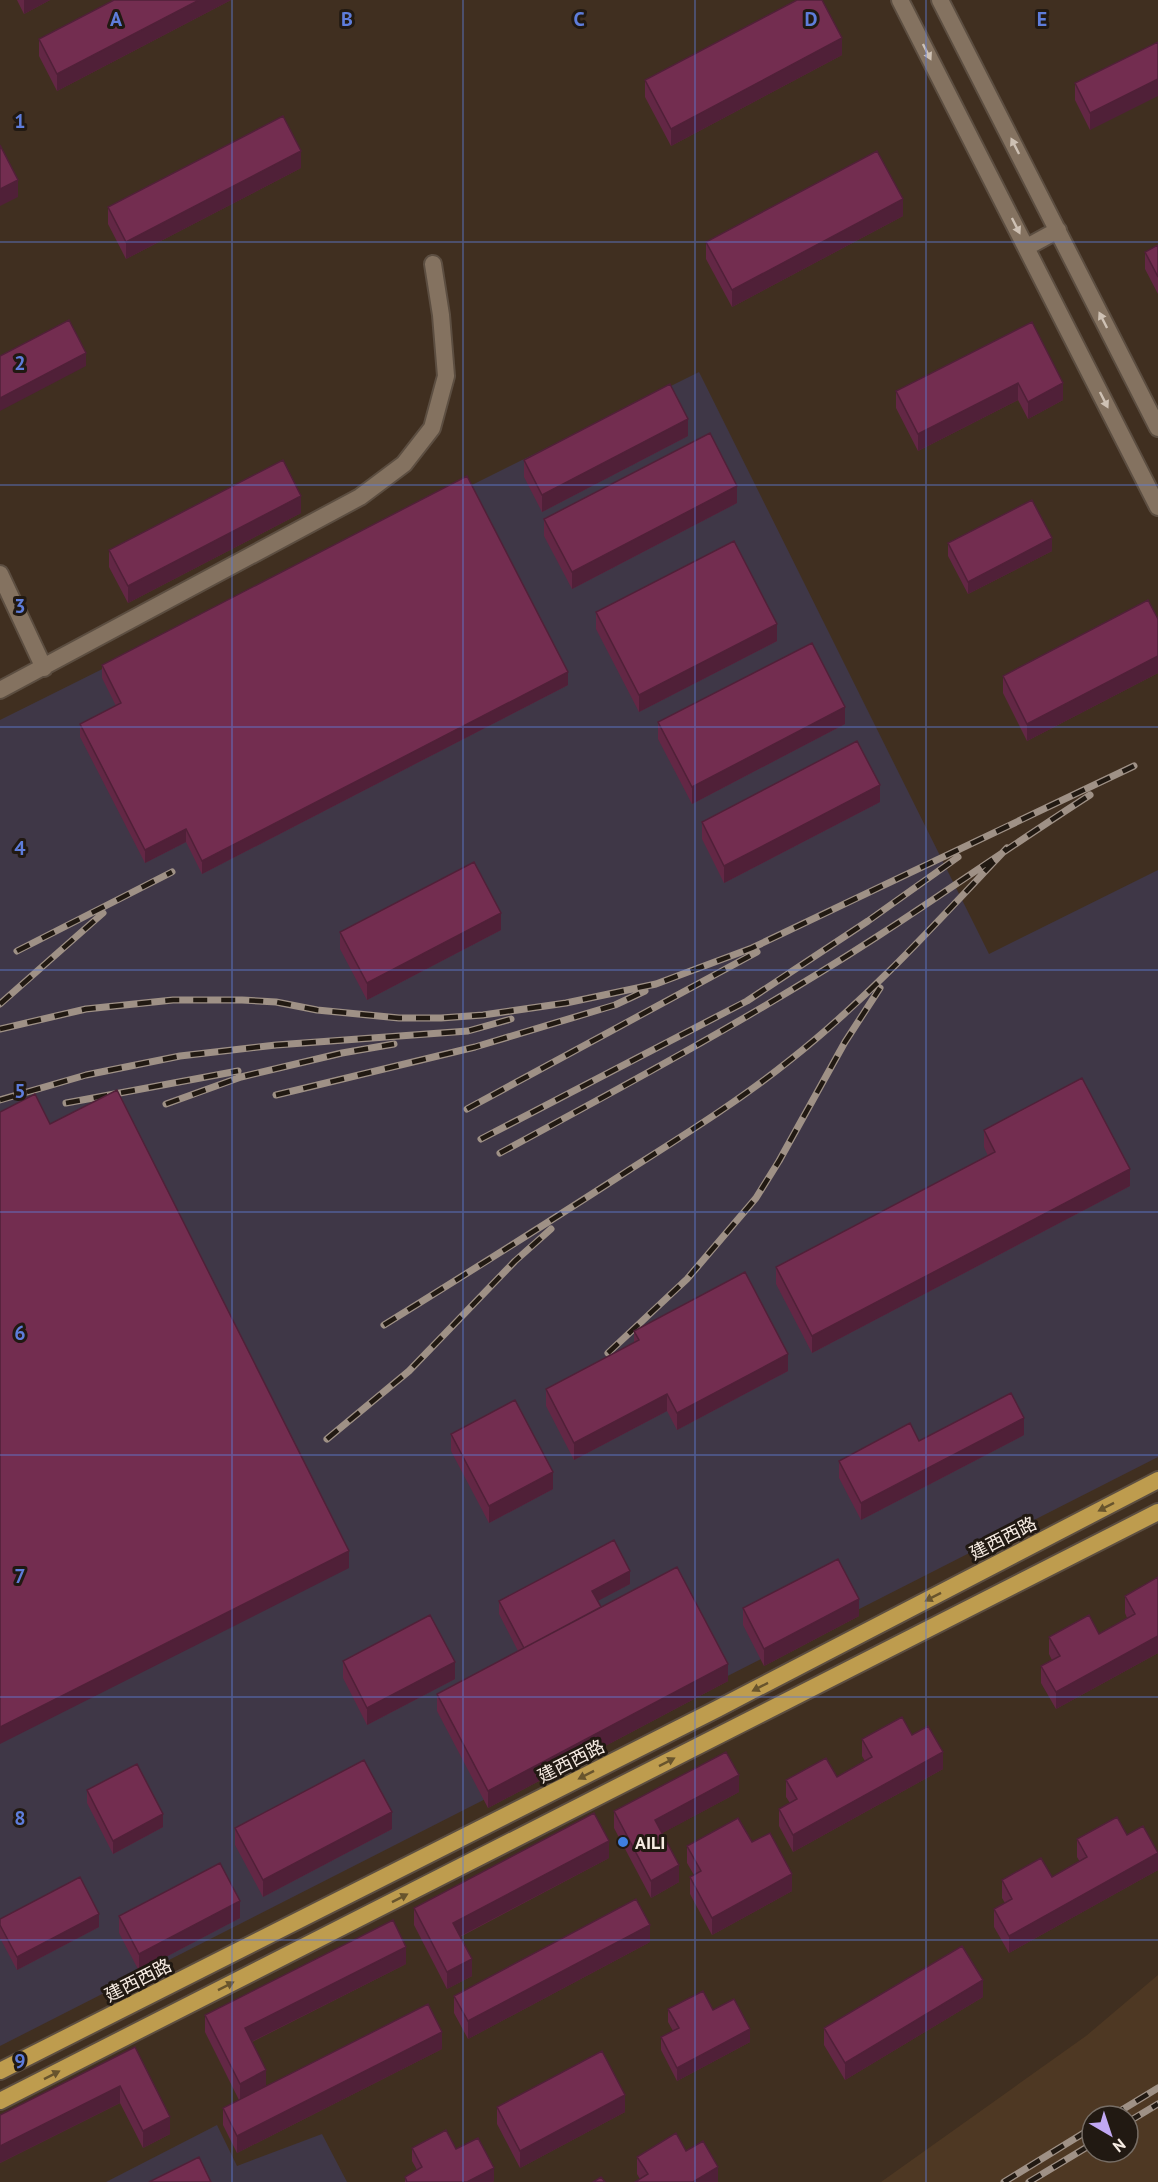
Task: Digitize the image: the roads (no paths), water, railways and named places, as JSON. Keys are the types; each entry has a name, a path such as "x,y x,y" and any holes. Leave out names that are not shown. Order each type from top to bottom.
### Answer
{"highway":[{"name":"建西西路","path":"0,2071 717,1709 1158,1480"},
{"path":"0,2101 1158,1512"}],"street":[{"path":"900,0 1158,507"},
{"path":"940,0 1158,428"},
{"path":"1027,246 1058,230"},
{"path":"0,690 360,497 404,464 432,428 446,376 441,315 433,264"},
{"path":"0,574 44,668"}],"railway":[{"path":"0,1029 86,1009 173,1000 276,1002 317,1010 399,1018 441,1018 483,1015 566,1003 656,984 752,948 1134,766"},
{"path":"500,1153 644,1075 785,994 878,936 1090,795"},
{"path":"384,1325 691,1131 771,1075 848,1011 929,931 1007,848"},
{"path":"481,1139 747,1001 868,921 958,857"},
{"path":"17,951 172,872"},
{"path":"0,1004 103,913"},
{"path":"467,1109 757,952"},
{"path":"608,1353 687,1279 756,1198 845,1042 880,988"},
{"path":"276,1095 475,1047 615,1005 645,991"},
{"path":"0,1100 86,1075 180,1056 276,1045 468,1031 511,1019"},
{"path":"166,1104 241,1077 342,1053 394,1044"},
{"path":"66,1103 238,1071"},
{"path":"327,1439 409,1371 515,1261 551,1229"},
{"path":"1132,2104 1158,2088"},
{"path":"1140,2115 1158,2104"},
{"path":"1004,2182 1080,2135"},
{"path":"1029,2182 1080,2151"}],"place":[{"name":"AILI","path":"623,1842"}]}
